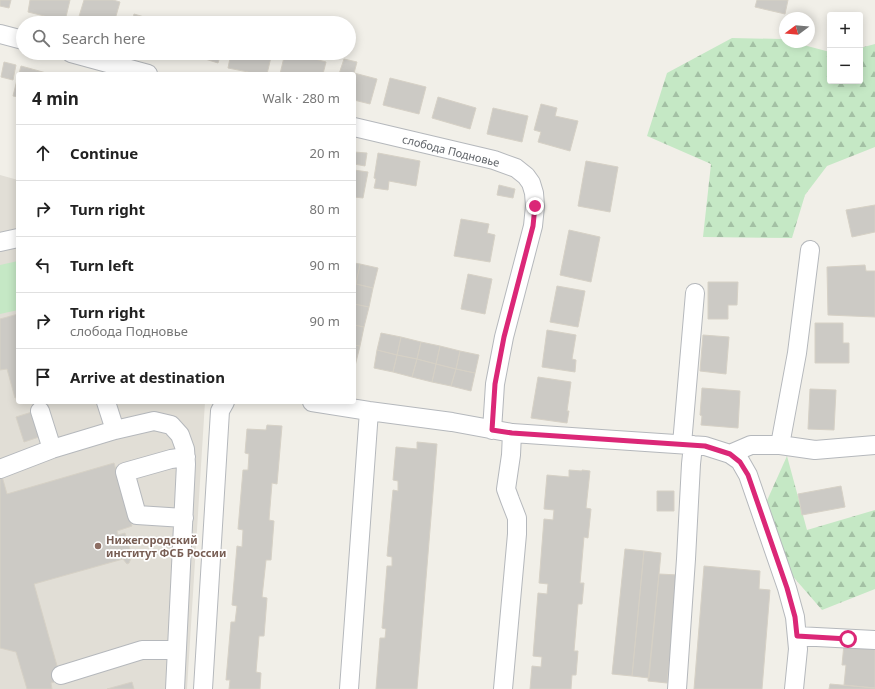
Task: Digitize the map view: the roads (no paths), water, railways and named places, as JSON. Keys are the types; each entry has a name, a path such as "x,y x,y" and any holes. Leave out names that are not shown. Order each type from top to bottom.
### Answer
{"street":[{"path":"0,34 16,38"},
{"path":"97,60 141,72"},
{"name":"слобода Подновье","path":"356,127 494,160 516,168 526,176 531,183 534,193 535,206 533,226 504,337 495,384 492,430"},
{"path":"0,242 16,238"},
{"path":"780,445 797,352 810,250"},
{"path":"677,689 691,464 687,445 695,293"},
{"path":"107,404 115,430"},
{"path":"203,689 219,416 220,411 225,404"},
{"path":"324,404 370,412 452,422 512,433 705,446 730,454 740,462 748,475 787,588 795,617 798,649 794,689"},
{"path":"40,411 52,449"},
{"path":"349,689 370,412"},
{"path":"0,469 52,449 115,430 154,421 171,425 180,435 185,449 186,464 175,689"},
{"path":"503,689 517,534 517,518 506,489 511,455 512,433"},
{"path":"730,454 751,445 780,445 815,450 875,445"},
{"path":"184,518 137,516 126,472 171,459 186,457"},
{"path":"797,636 875,640"},
{"path":"61,675 142,650 177,650"}],"place":[{"name":"Нижегородский институт ФСБ России","path":"98,546"}]}
